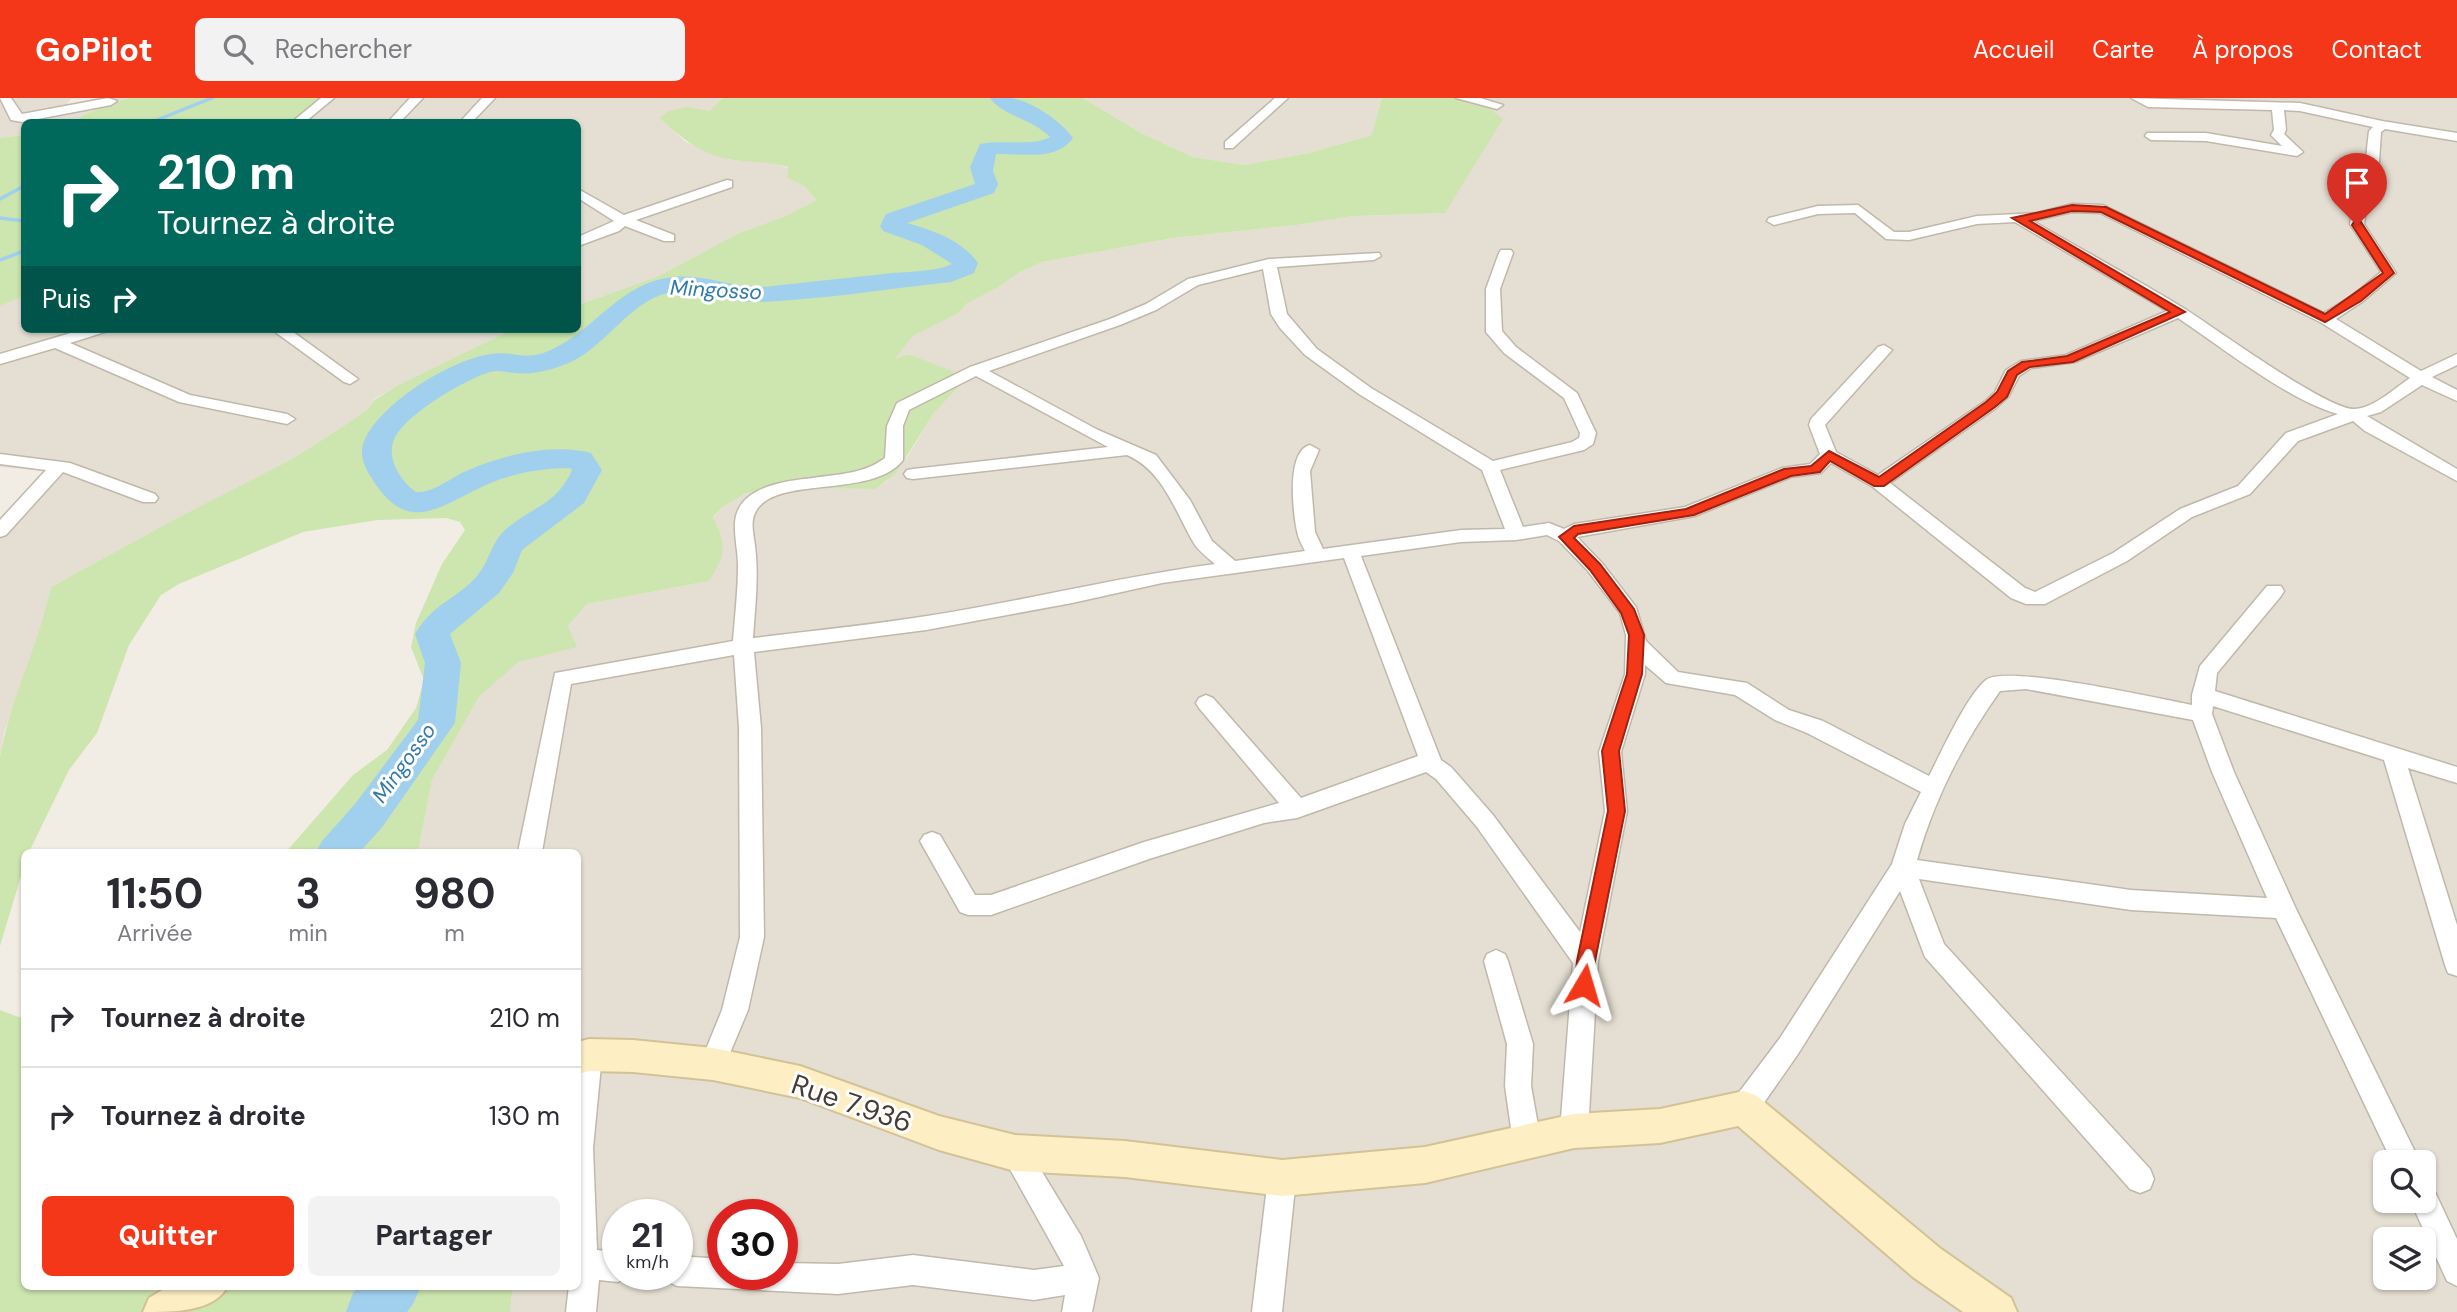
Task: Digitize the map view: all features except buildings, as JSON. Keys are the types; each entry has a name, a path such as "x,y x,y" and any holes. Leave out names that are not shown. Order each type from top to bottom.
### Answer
{"street":[{"path":"5,98 15,117 22,118 111,101"},
{"path":"302,119 328,98"},
{"path":"397,119 417,98"},
{"path":"469,119 489,98"},
{"path":"1229,145 1282,98"},
{"path":"1462,98 1497,105"},
{"path":"2137,98 2148,103 2300,107 2382,125 2457,137"},
{"path":"2151,136 2206,137 2297,152 2277,135 2280,130 2278,108"},
{"path":"2325,319 2357,299 2389,273 2357,225 2360,204 2371,176 2375,131 2382,125"},
{"path":"581,241 614,228 623,220 727,184"},
{"path":"581,195 623,220 669,238"},
{"path":"1774,221 1818,210 1858,209 1891,236 1909,236 1977,220 2037,217 2072,208 2102,209 2325,319 2421,378 2457,396"},
{"path":"2018,218 2179,312 2286,382 2333,408 2355,414 2371,427 2457,476"},
{"path":"1490,467 1578,446 1587,440 1588,433 1571,396 1510,350 1494,332 1493,289 1506,253"},
{"path":"713,1064 738,1000 752,937 750,728 743,646 746,512 758,498 777,489 847,478 890,464 894,460 893,430 896,417 903,407 976,370 1115,322 1151,307 1193,282 1269,263 1374,256"},
{"path":"1269,263 1279,314 1285,325 1311,352 1365,391 1490,467 1516,534"},
{"path":"1879,483 1990,405 2003,394 2012,373 2026,364 2069,359 2179,312"},
{"path":"0,359 86,333"},
{"path":"285,333 350,379"},
{"path":"55,342 185,399 287,419"},
{"path":"1884,350 1819,419 1817,425 1829,455 1879,483 2018,593 2026,598 2038,599 2120,557 2186,513 2244,490 2292,437 2375,408 2421,378 2457,359"},
{"path":"976,370 1092,434 1150,459 1181,500 1205,544 1230,567"},
{"path":"913,474 1129,450"},
{"path":"1310,450 1301,471 1306,532 1317,557"},
{"path":"1566,537 1574,530 1689,512 1788,472 1815,469 1829,455"},
{"path":"0,459 59,466 149,498"},
{"path":"0,531 59,466"},
{"path":"531,849 562,678 827,633 926,623 1072,597 1162,577 1461,536 1516,534 1549,529 1566,537 1595,567 1629,612 1636,643 1634,674 1611,751 1616,811 1586,961 1574,1131"},
{"path":"1351,553 1432,764 1447,775 1498,838 1586,961"},
{"path":"2274,591 2216,657 2207,671 2201,704 2223,772 2284,909 2400,1150"},
{"path":"1636,643 1673,678 1740,688 1783,715 1815,727 1934,789"},
{"path":"1997,1312 1927,1264 1744,1108 1788,1046 1903,867 1916,824 1971,716 1994,684 2026,682 2201,704 2393,755 2457,775"},
{"path":"1206,703 1297,809"},
{"path":"2393,755 2457,965"},
{"path":"932,841 968,905 991,905 1144,851 1264,814 1297,809 1420,764 1432,764"},
{"path":"1903,867 2132,900 2284,909"},
{"path":"1903,867 1934,950 2140,1179"},
{"path":"1496,961 1520,1044 1518,1086 1527,1142"},
{"path":"581,1102 583,1056"},
{"name":"Rue 7.936","path":"583,1056 633,1056 713,1064 800,1082 939,1133 1015,1153 1125,1159 1282,1178 1425,1165 1574,1131 1660,1126 1744,1108"},
{"path":"1015,1153 1071,1246 1084,1278 1077,1312"},
{"path":"1268,1312 1282,1178"},
{"path":"581,1206 584,1289 581,1312"},
{"path":"2430,1213 2457,1272"},
{"path":"583,1264 602,1265"},
{"path":"693,1272 838,1279 913,1270 1034,1285 1084,1278"},
{"path":"163,1312 201,1290"}],"shaded area":[{"path":"0,98 72,98 66,105 97,98 128,98 85,114 79,119 21,119 21,135 0,138"},
{"path":"326,98 723,98 709,111 660,119 686,142 731,160 771,162 788,168 787,178 804,186 817,200 783,217 737,234 659,276 581,304 581,119 299,119"},
{"path":"1083,98 2457,98 2457,1312 510,1312 513,1290 581,1290 581,849 419,849 432,780 479,697 517,662 576,647 568,626 587,604 709,581 713,518 721,508 746,493 782,488 876,489 887,481 908,456 934,413 961,384 951,371 909,354 894,360 913,336 959,313 966,304 999,287 1018,273 1042,262 1173,238 1297,225 1353,216 1445,213 1372,135 1309,153 1244,165 1193,157 1141,133"},
{"path":"21,297 21,333 505,333 398,385 373,400 368,409 292,459 51,587 45,617 4,733 0,757 0,525 46,471 0,467 0,306"}],"green space":[{"path":"128,98 326,98 299,119 79,119 85,114"},
{"path":"723,98 1083,98 1141,133 1193,157 1244,165 1309,153 1372,135 1382,98 1476,98 1503,119 1445,213 1353,216 1297,225 1173,238 1042,262 966,304 959,313 913,336 895,359 909,354 952,371 961,384 934,413 896,473 876,489 782,488 746,493 721,508 713,517 721,535 723,550 719,564 709,581 587,604 568,626 577,647 518,662 479,697 432,780 419,849 289,849 353,775 387,750 416,708 424,680 411,647 416,623 442,564 465,530 460,522 446,518 377,520 303,532 179,584 161,595 129,645 97,733 69,770 30,849 21,849 21,876 0,946 0,757 10,714 51,587 292,459 368,409 373,401 398,385 505,333 581,333 581,304 659,276 737,234 783,217 817,200 804,186 787,178 788,167 718,157 683,138 659,118 669,111 687,107 709,111"},
{"path":"21,135 21,297 0,306 0,138"},
{"path":"0,1010 21,1018 21,1290 513,1290 510,1312 0,1312"}],"waterway":[{"path":"160,119 212,98"},
{"name":"Mingosso","path":"339,849 369,815 436,723 443,663 432,634 438,624 487,585 494,577 511,543 564,505 581,485 587,470 580,459 532,462 477,477 441,497 412,502 397,492 379,463 378,443 387,427 428,393 476,367 494,362 537,364 567,353 585,342 634,299 659,287 696,285 758,295 951,274 965,268 965,263 940,244 892,226 894,219 986,188 981,167 988,149 1046,147 1062,138 1047,123 1000,98"},
{"path":"0,199 21,188"},
{"path":"0,218 21,221"},
{"path":"0,260 21,252"},
{"name":"Mingosso","path":"372,1312 391,1290"}],"route":[{"path":"1584,985 1586,961 1609,857 1616,811 1611,751 1634,674 1636,635 1629,612 1595,567 1566,537 1574,530 1689,512 1788,472 1815,469 1829,455 1879,483 1990,405 2003,394 2012,373 2026,364 2069,359 2179,312 2018,218 2037,217 2072,208 2102,209 2325,319 2357,299 2389,273 2357,225"}]}
